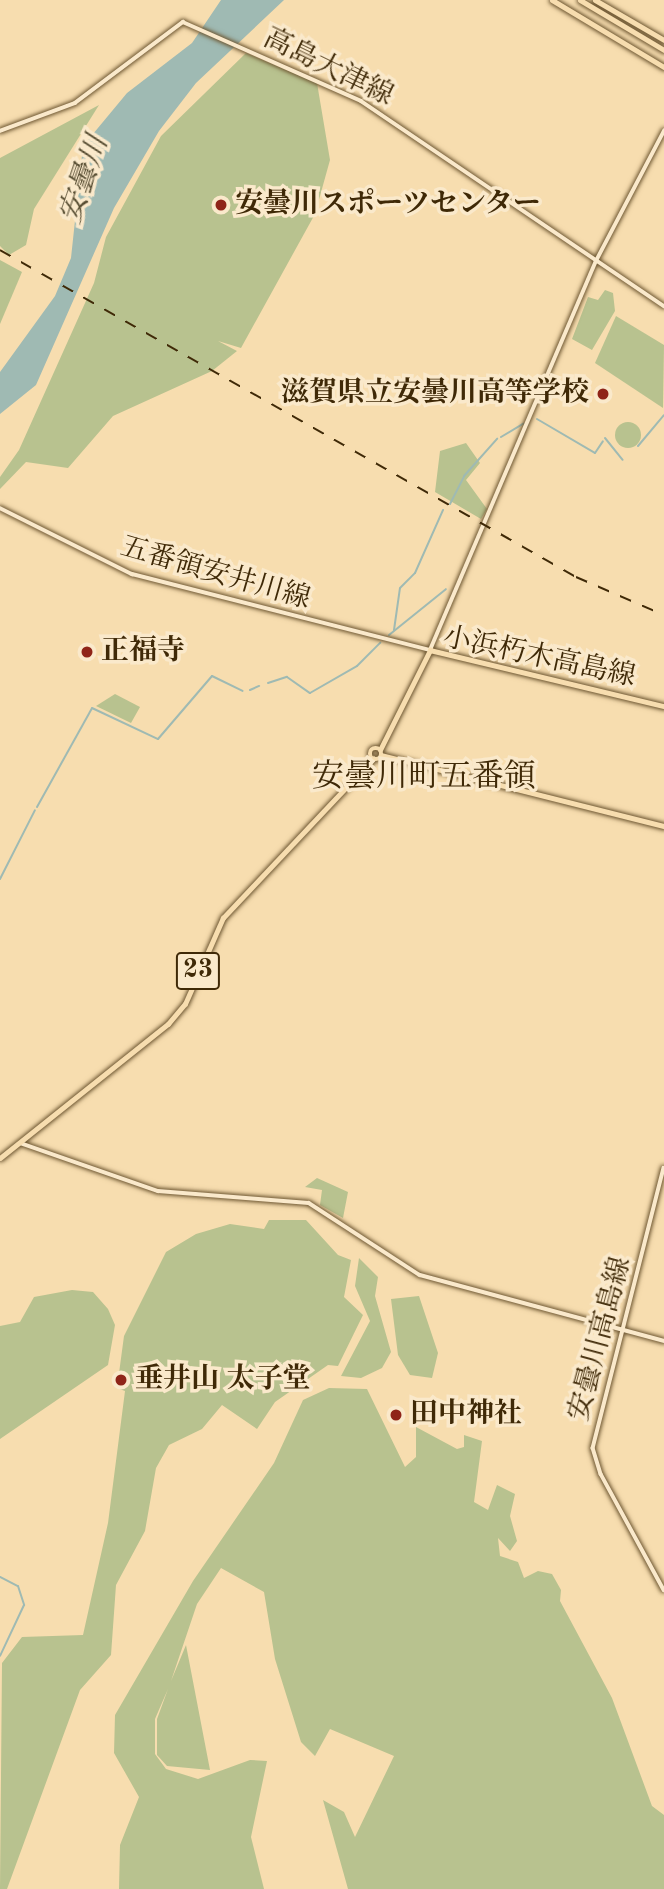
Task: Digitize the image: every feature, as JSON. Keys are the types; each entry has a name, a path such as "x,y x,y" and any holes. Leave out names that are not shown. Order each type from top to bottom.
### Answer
{"highway":[{"path":"552,0 664,67"},
{"path":"580,0 664,50"},
{"path":"596,0 664,40"}],"main road":[{"name":"高島大津線","path":"0,131 75,103 183,22 314,79 379,112 664,306"},
{"path":"430,650 596,261 664,131"},
{"name":"五番領安井川線","path":"2,510 49,536 154,582 430,650"},
{"name":"小浜朽木高島線","path":"0,1158 168,1024 185,1004 223,918 381,753 430,650 664,706"},
{"name":"小浜朽木高島線","path":"373,759 372,751 381,753"},
{"path":"381,753 664,826"},
{"path":"20,1143 158,1191 309,1203 420,1275 664,1341"},
{"name":"安曇川高島線","path":"664,1168 597,1423 594,1458 664,1590"}],"green space":[{"name":"安曇川スポーツセンター","path":"246,53 317,83 330,160 315,214 241,348 218,341 237,351 212,371 113,416 68,468 26,462 0,489 0,477 19,450 94,283 106,237 161,136"},
{"path":"99,105 34,209 26,245 9,255 0,246 0,158"},
{"path":"0,260 22,272 0,324"},
{"path":"605,290 613,293 615,311 592,350 572,339 588,297 598,300"},
{"path":"616,316 664,345 663,408 595,363"},
{"path":"628,422 637,426 641,435 637,444 628,448 619,444 615,435 619,426"},
{"path":"466,443 480,463 466,480 487,509 481,519 435,492 440,451"},
{"path":"115,694 140,707 131,723 96,706"},
{"path":"317,1178 348,1192 343,1218 320,1205 322,1190 305,1187"},
{"path":"269,1220 306,1220 338,1255 351,1260 344,1297 363,1315 338,1366 328,1365 275,1402 257,1429 222,1405 202,1429 169,1445 156,1468 145,1531 116,1585 111,1655 80,1690 7,1889 0,1889 2,1663 22,1637 83,1635 108,1523 125,1391 117,1388 124,1336 166,1252 196,1234 230,1224 264,1229"},
{"path":"359,1258 378,1277 375,1296 391,1352 382,1368 361,1378 341,1376 370,1321 355,1286"},
{"path":"72,1290 93,1292 108,1309 115,1325 108,1365 0,1439 0,1326 20,1322 34,1297"},
{"path":"419,1296 438,1353 432,1378 410,1375 398,1355 391,1299"},
{"path":"329,1388 367,1389 405,1467 416,1457 416,1427 457,1449 464,1447 464,1435 482,1441 474,1502 488,1510 497,1485 515,1494 510,1516 517,1541 510,1551 498,1538 500,1556 518,1562 524,1578 538,1571 552,1574 561,1590 560,1601 612,1698 652,1806 664,1815 664,1889 348,1889 323,1800 344,1812 355,1837 394,1756 330,1729 315,1756 301,1742 275,1659 264,1592 221,1568 197,1604 171,1681 186,1645 210,1770 167,1766 157,1755 157,1719 168,1689 155,1719 155,1754 166,1769 198,1779 250,1760 267,1761 251,1837 264,1889 119,1889 120,1845 139,1797 114,1753 115,1715 193,1581 274,1463 303,1400"}],"water":[{"name":"安曇川","path":"221,0 284,0 196,83 159,131 114,208 36,385 0,414 0,372 55,296 71,258 83,146 127,93 192,43"}],"waterway":[{"path":"638,446 664,415"},
{"path":"537,419 595,453 603,441"},
{"path":"501,437 523,424"},
{"path":"605,438 623,460"},
{"path":"450,504 464,476 497,439"},
{"path":"394,630 400,588 415,573 443,510"},
{"path":"389,635 446,589"},
{"path":"268,683 287,677 310,693 357,666 380,643"},
{"path":"37,807 92,708 158,739 212,676 243,691"},
{"path":"250,690 259,686"},
{"path":"0,879 35,810"},
{"path":"0,1577 18,1586 24,1605 0,1656"}],"railway":[{"path":"0,250 576,577 664,615"}],"place":[{"name":"安曇川スポーツセンター","path":"221,205"},
{"name":"滋賀県立安曇川高等学校","path":"603,394"},
{"name":"正福寺","path":"87,652"},
{"name":"垂井山 太子堂","path":"121,1380"},
{"name":"田中神社","path":"396,1415"}],"district":[{"name":"安曇川町五番領","path":"424,778"}]}
